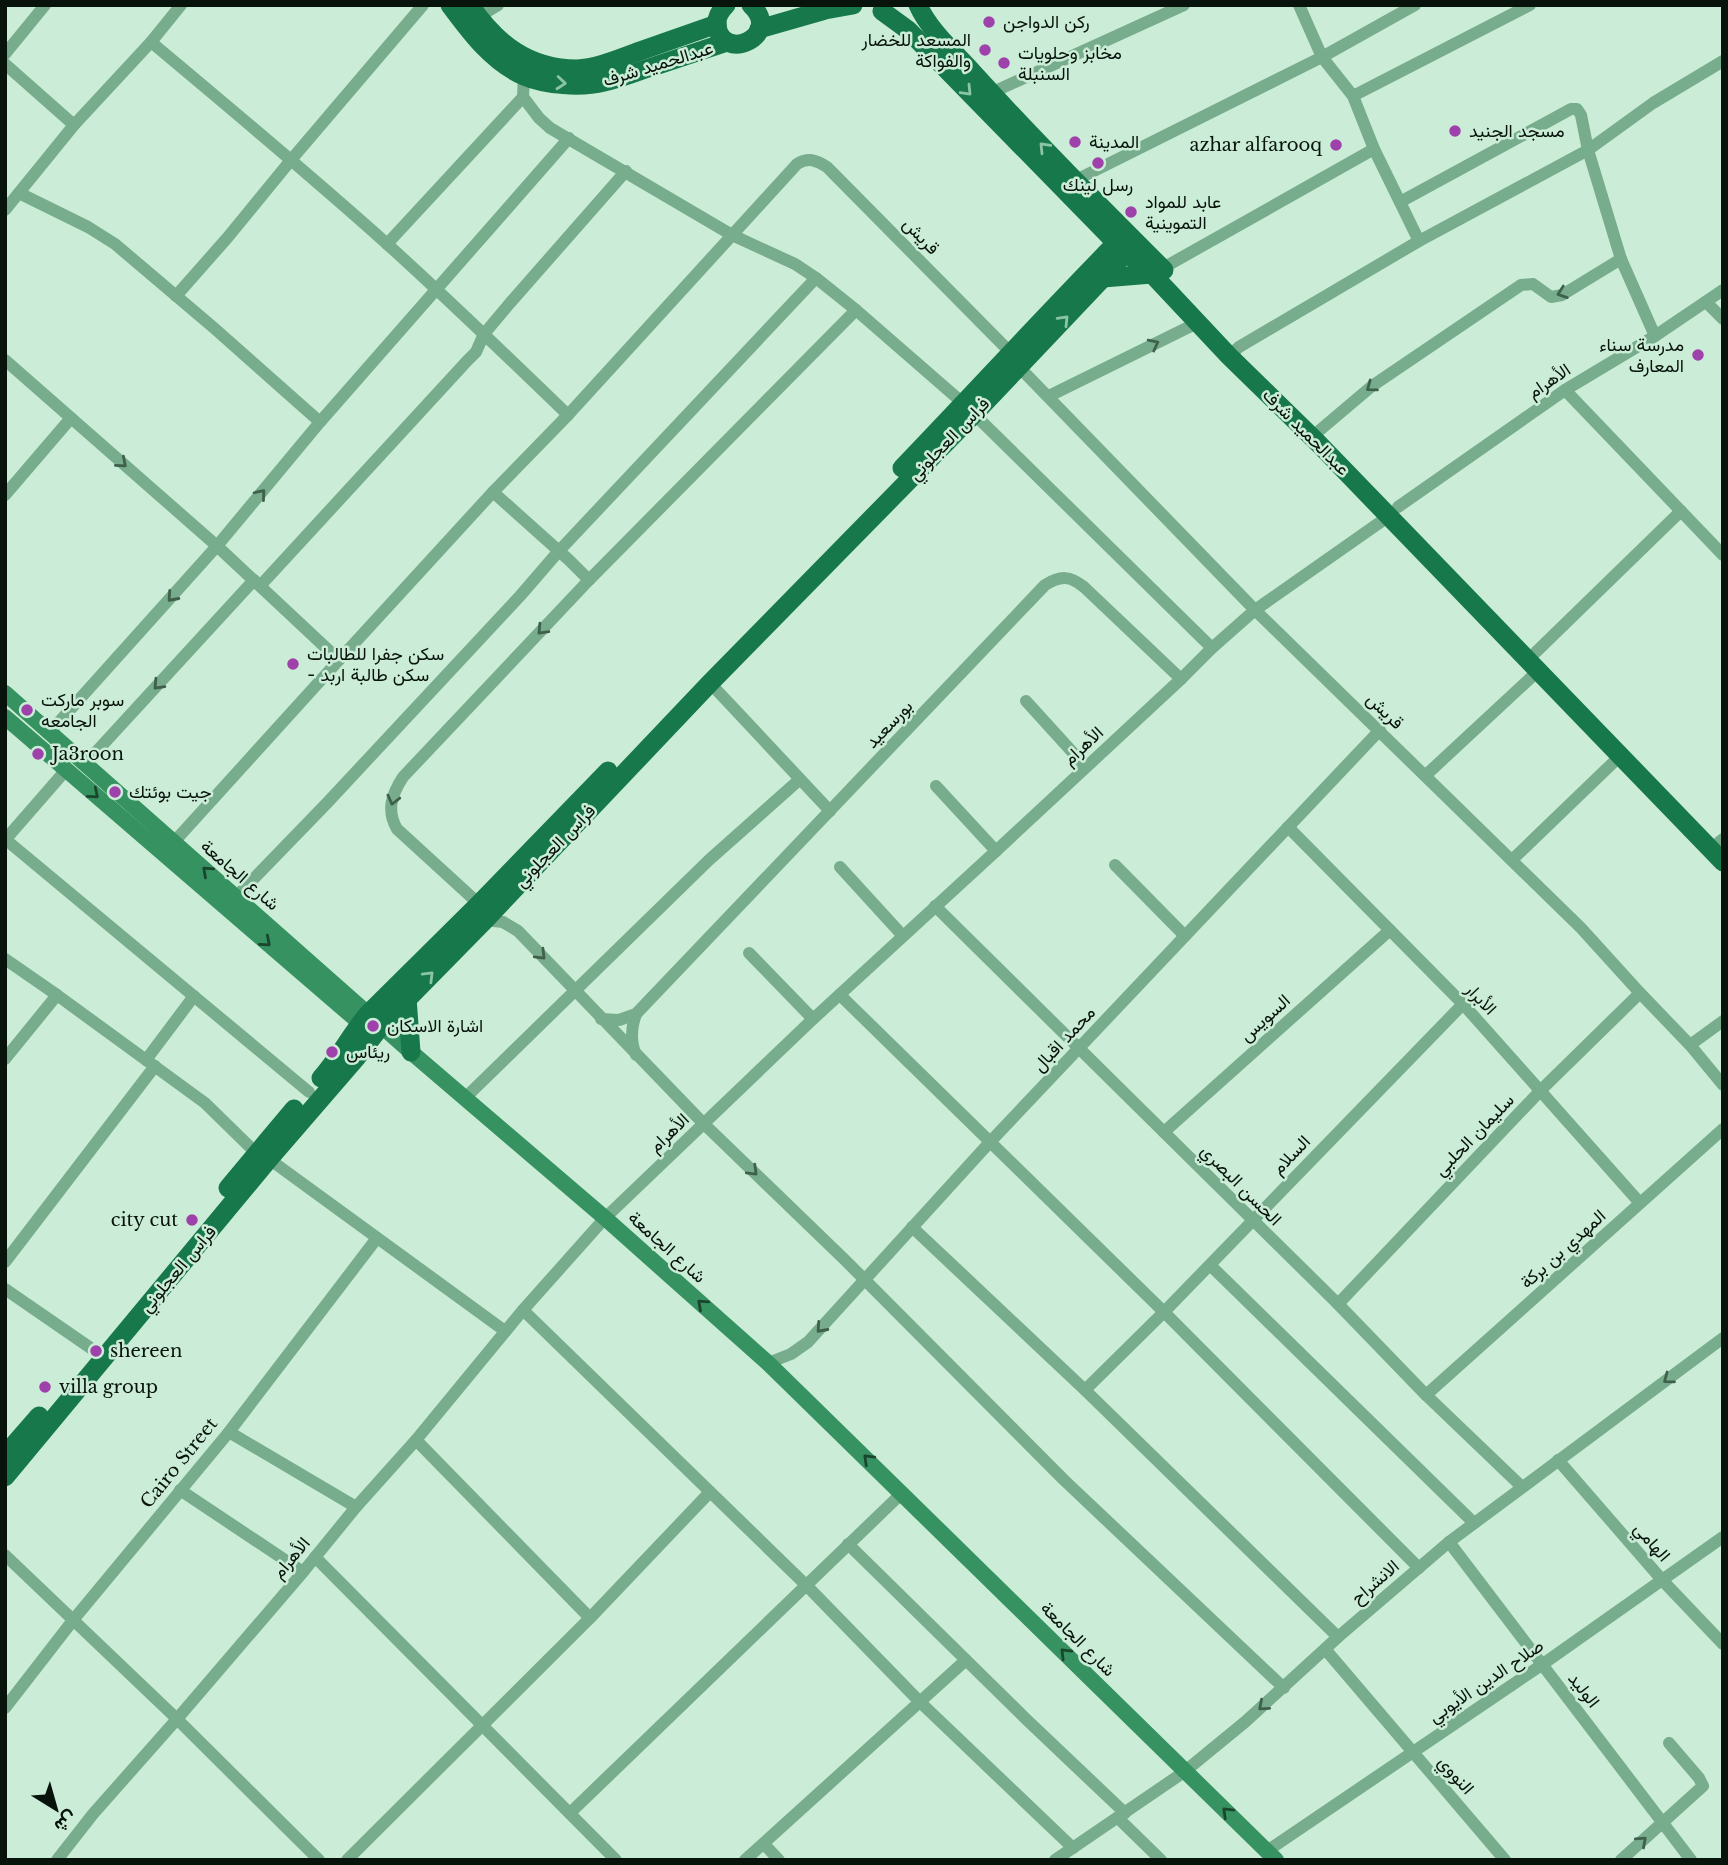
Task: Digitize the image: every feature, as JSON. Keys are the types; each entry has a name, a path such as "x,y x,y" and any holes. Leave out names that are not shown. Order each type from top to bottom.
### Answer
{"main road":[{"name":"عبدالحميد شرف","path":"450,5 474,37 493,55 524,76 544,82 578,85 602,83 727,42 738,45 748,42 759,29"},
{"path":"726,5 718,15 717,24 720,34 727,42"},
{"path":"751,5 759,19 759,29 853,5"},
{"path":"879,8 888,13 900,13 910,5"},
{"name":"عبدالحميد شرف","path":"918,5 927,22 991,93 1076,180 1125,242"},
{"name":"عبدالحميد شرف","path":"879,8 908,30 1093,220 1125,242 1157,271 1537,662 1721,843"},
{"name":"عبدالحميد شرف","path":"474,11 499,40 524,57 542,64 578,69 604,64 717,24"},
{"path":"691,33 697,41 698,52"},
{"path":"1093,220 1096,274 1157,271"},
{"name":"فراس العجلوني","path":"5,1478 262,1156 309,1092 336,1062 710,683 1125,242"},
{"name":"عبدالحميد شرف","path":"1157,271 1197,323 1234,352 1320,430 1393,511"},
{"name":"فراس العجلوني","path":"5,1455 262,1156 357,1056 371,1024 407,998 482,912 969,409"},
{"name":"عبدالحميد شرف","path":"1537,662 1620,756 1723,863"},
{"name":"شارع الجامعة","path":"5,693 236,897 371,1024"},
{"name":"شارع الجامعة","path":"5,717 371,1024 411,1052 605,1218 768,1363 1272,1855"},
{"path":"407,998 411,1052"}],"street":[{"path":"5,54 45,5"},
{"path":"5,210 74,125 181,5"},
{"path":"176,296 423,5"},
{"path":"474,11 498,5"},
{"path":"991,93 1184,5"},
{"path":"1299,5 1322,57 1353,96 1374,149 1419,241"},
{"path":"1076,180 1322,57 1415,5"},
{"path":"1353,96 1530,5"},
{"path":"150,42 387,244 568,415"},
{"path":"1234,352 1419,241 1588,150 1653,103 1723,61"},
{"path":"5,64 74,125"},
{"path":"524,76 523,97 550,128 732,235 795,264 856,310 969,409 1212,648"},
{"path":"387,244 523,97"},
{"path":"1400,202 1574,108 1581,115 1588,150 1621,259 1655,336"},
{"path":"50,732 217,546 320,422 569,138"},
{"path":"1157,271 1374,149"},
{"name":"قريش","path":"732,235 803,160 819,162 834,172 1255,610 1581,928 1690,1045 1723,1085"},
{"path":"85,764 476,352 484,334 626,172"},
{"path":"19,193 88,227 115,244 320,422"},
{"path":"174,842 732,235"},
{"path":"1320,430 1372,386 1521,285 1532,284 1547,295 1557,297 1621,259"},
{"path":"236,897 327,803 816,278"},
{"name":"الأهرام","path":"57,1860 93,1814 303,1572 505,1331 605,1218 813,1019 1255,610 1565,390 1655,336 1723,290"},
{"path":"1706,302 1723,319"},
{"path":"856,310 589,580 403,777 395,789 390,812 392,821 482,912 518,931 704,1124 1065,1480 1284,1688"},
{"path":"1049,396 1197,323"},
{"path":"5,360 217,546 339,660"},
{"path":"1565,390 1723,555"},
{"path":"5,495 71,418"},
{"path":"493,492 589,580"},
{"path":"1426,775 1681,511"},
{"name":"بورسعيد","path":"636,1014 1045,585 1056,579 1068,578 1076,581 1181,679"},
{"path":"710,683 830,811"},
{"path":"1026,701 1086,767"},
{"name":"محمد اقبال","path":"768,1363 800,1349 990,1142 1380,730"},
{"path":"1512,860 1620,756"},
{"path":"66,770 5,839 309,1092"},
{"path":"465,1098 709,860 799,780"},
{"path":"936,786 996,851"},
{"name":"الأبرار","path":"1288,827 1463,1004 1640,1203"},
{"path":"1115,865 1185,936"},
{"path":"840,867 903,936"},
{"name":"الحسن البصري","path":"935,906 1522,1488"},
{"name":"السويس","path":"1164,1132 1390,930"},
{"path":"749,953 813,1019"},
{"path":"5,959 205,1103 262,1156 505,1331"},
{"name":"سليمان الحلبي","path":"1338,1304 1541,1090 1640,993"},
{"path":"5,1059 57,995"},
{"path":"840,995 1164,1312 1419,1567"},
{"path":"5,1262 151,1063 194,996"},
{"name":"السلام","path":"1085,1390 1463,1004"},
{"path":"601,1019 619,1020 636,1014"},
{"path":"636,1014 631,1032 638,1057"},
{"path":"1690,1045 1723,1021"},
{"name":"المهدي بن بركة","path":"1426,1395 1723,1129"},
{"path":"912,1227 1085,1390 1338,1637"},
{"name":"Cairo Street","path":"5,1709 74,1619 229,1432 377,1238"},
{"path":"1210,1265 1474,1523"},
{"path":"5,1289 95,1351"},
{"path":"523,1310 807,1586 920,1702 1073,1848"},
{"name":"الانشراح","path":"1055,1860 1184,1772 1284,1688 1338,1637 1449,1542 1558,1460 1720,1345"},
{"path":"229,1432 355,1507"},
{"path":"415,1440 590,1618"},
{"name":"الهامي","path":"1558,1460 1663,1581 1723,1644"},
{"path":"180,1490 303,1572"},
{"path":"347,1860 590,1618 710,1492"},
{"path":"570,1813 902,1493"},
{"name":"صلاح الدين الأيوبي","path":"1272,1855 1412,1752 1543,1664 1723,1537"},
{"name":"الوليد","path":"1449,1542 1691,1860"},
{"path":"848,1544 1121,1815 1161,1860"},
{"path":"5,1555 177,1719 319,1860"},
{"path":"314,1557 616,1860"},
{"name":"النووي","path":"1325,1649 1505,1860"},
{"path":"745,1860 966,1660"},
{"path":"1621,1860 1703,1786 1669,1743"},
{"path":"764,1844 779,1860"}],"place":[{"name":"ركن الدواجن","path":"989,22"},
{"name":"المسعد للخضار والفواكة","path":"985,50"},
{"name":"مخابز وحلويات السنبلة","path":"1004,63"},
{"name":"مسجد الجنيد","path":"1455,131"},
{"name":"المدينة","path":"1075,142"},
{"name":"azhar alfarooq","path":"1336,145"},
{"name":"رسل لينك","path":"1098,163"},
{"name":"عابد للمواد التموينية","path":"1131,212"},
{"name":"مدرسة سناء المعارف","path":"1698,355"},
{"name":"سكن جفرا للطالبات - سكن طالبة اربد","path":"293,664"},
{"name":"سوبر ماركت الجامعه","path":"27,710"},
{"name":"Ja3roon","path":"38,754"},
{"name":"جيت بوئتك","path":"115,792"},
{"name":"اشارة الاسكان","path":"373,1026"},
{"name":"ريئاس","path":"332,1052"},
{"name":"city cut","path":"192,1220"},
{"name":"shereen","path":"96,1351"},
{"name":"villa group","path":"45,1387"}]}
